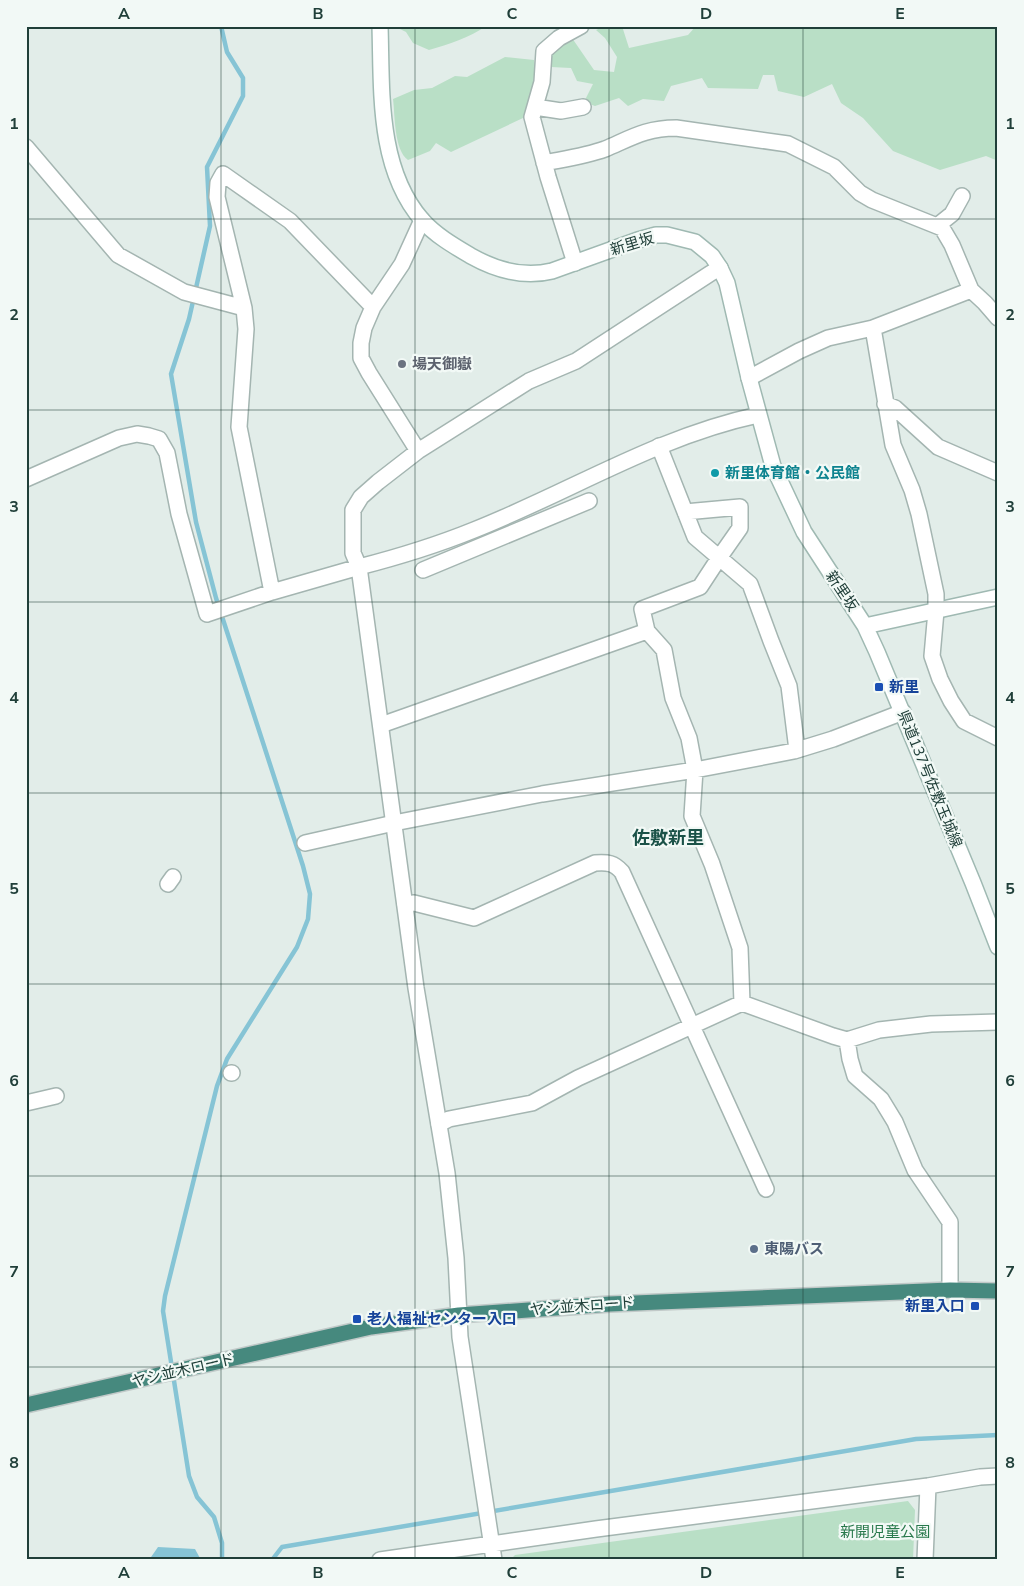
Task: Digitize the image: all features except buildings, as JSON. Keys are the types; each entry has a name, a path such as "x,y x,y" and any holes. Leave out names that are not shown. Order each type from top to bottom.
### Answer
{"highway":[{"name":"ヤシ並木ロード","path":"26,1406 371,1327 459,1315 610,1304 950,1290 998,1291"}],"street":[{"name":"新里坂","path":"380,26 382,95 390,154 404,191 422,220 430,228 462,250 488,264 514,272 539,274 656,235 667,235 695,242 712,256 727,283 758,415 773,466 800,524 816,552 865,626"},
{"path":"553,26 555,42"},
{"path":"576,263 544,163 532,117 542,82 544,51 559,38 582,26"},
{"path":"535,107 561,111 583,107"},
{"path":"544,163 603,149 633,135 658,128 676,128 788,144 834,167 860,193 872,200 942,228 952,245 971,290 992,300 998,318"},
{"path":"26,147 118,255 186,293 244,308"},
{"path":"272,592 239,427 246,329 244,308 217,197 218,183 223,174 290,221 372,307"},
{"path":"937,226 952,214 962,196"},
{"path":"418,450 375,384 361,358 364,328 372,307 402,264 422,220"},
{"path":"493,1552 462,1347 453,1222 416,988 359,567 353,553 353,510 362,497 418,450 529,381 576,361 720,268"},
{"path":"749,378 799,350 828,338 873,328 971,290"},
{"path":"873,328 893,445 912,490 919,514 936,594 932,656 940,679 951,701 964,720 998,738"},
{"path":"885,404 895,408 938,447 998,473"},
{"path":"26,479 120,438 137,434 159,440 167,453 179,514 207,614 272,592 408,554 475,530 659,446 703,430 758,415"},
{"path":"659,446 695,537 750,584 789,686 797,750"},
{"path":"423,570 589,501"},
{"path":"530,505 549,518"},
{"path":"685,512 740,507 740,528 718,558 700,588 642,608 647,631 664,650 674,698 689,738 695,770 692,816 712,864 740,948 742,1003"},
{"path":"865,626 998,597"},
{"name":"県道137号佐敷玉城線","path":"865,626 903,712 998,947"},
{"path":"381,724 647,631"},
{"path":"305,843 394,823 542,794 695,770 797,750 903,712"},
{"path":"405,904 414,903 474,918 595,863 607,862 616,865 622,872 694,1026 766,1189"},
{"path":"439,1124 449,1119 532,1103 578,1078 742,1003 848,1040 879,1030 931,1024 998,1022"},
{"path":"848,1040 850,1059 855,1076 881,1099 895,1122 915,1170 950,1222 950,1290"},
{"path":"26,1103 56,1096"},
{"path":"380,1560 493,1552 596,1529 998,1476"},
{"path":"925,1560 928,1486"}],"green space":[{"path":"394,26 486,26 466,37 429,50 413,43 406,32"},
{"path":"605,26 622,26 629,48 688,35 696,26 998,26 998,161 986,156 940,170 893,151 863,118 841,103 832,84 804,97 778,91 774,75 763,75 758,89 708,88 702,78 671,86 664,101 643,99 628,106 619,98 595,106 584,102 593,84 577,81 571,68 551,67 549,56 559,46 572,38 594,70 614,72 617,57 605,38 596,30"},
{"path":"505,57 534,60 535,83 523,118 451,152 436,143 430,151 408,160 403,155 398,141 393,99 414,90 432,88 455,76 467,77"},
{"name":"新開児童公園","path":"908,1501 915,1510 913,1560 510,1560 515,1555"}],"water":[{"path":"158,1547 195,1549 201,1560 149,1560"}],"waterway":[{"path":"221,26 227,52 243,78 243,96 207,167 210,226 189,319 171,374 196,522 216,598 303,866 310,894 308,919 297,947 227,1059 217,1086 165,1296 163,1311 189,1476 197,1497 214,1517 222,1543 222,1560"},
{"path":"272,1560 282,1547 916,1439 998,1435"}],"place":[{"name":"場天御嶽","path":"402,364"},
{"name":"新里体育館・公民館","path":"715,473"},
{"name":"新里","path":"879,687"},
{"name":"東陽バス","path":"754,1249"},
{"name":"新里入口","path":"975,1306"},
{"name":"老人福祉センター入口","path":"357,1319"}],"district":[{"name":"佐敷新里","path":"668,838"}]}
